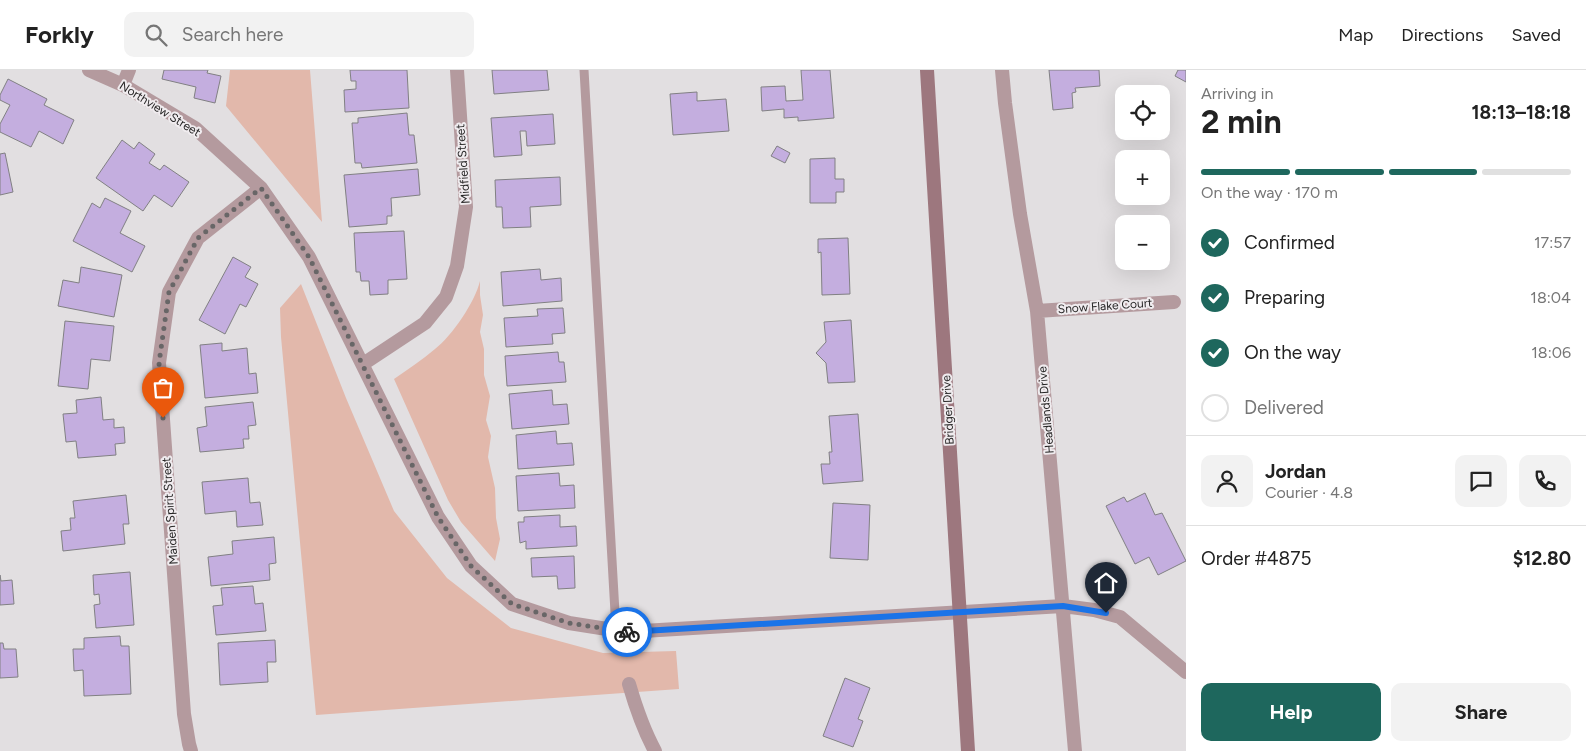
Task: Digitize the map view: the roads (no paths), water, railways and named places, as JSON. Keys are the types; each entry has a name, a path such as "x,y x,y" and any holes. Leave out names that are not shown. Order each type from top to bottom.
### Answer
{"main road":[{"name":"Bridger Drive","path":"927,70 968,751"}],"street":[{"name":"Northview Street","path":"89,70 124,85 195,128 261,188 309,257 438,517 471,566 512,604 569,623 626,632 1063,606 1094,610 1120,617 1186,672"},
{"path":"124,85 129,70"},
{"name":"Midfield Street","path":"363,364 425,323 446,297 456,266 466,207 456,70"},
{"name":"Headlands Drive","path":"1002,70 1020,214 1037,311 1075,751"},
{"name":"Maiden Spirit Street","path":"191,751 184,714 159,363 169,292 198,238 261,188"},
{"name":"Snow Flake Court","path":"1037,311 1174,302"},
{"path":"629,684 636,710 645,733 655,751"}],"lane":[{"path":"584,70 616,630"}]}
